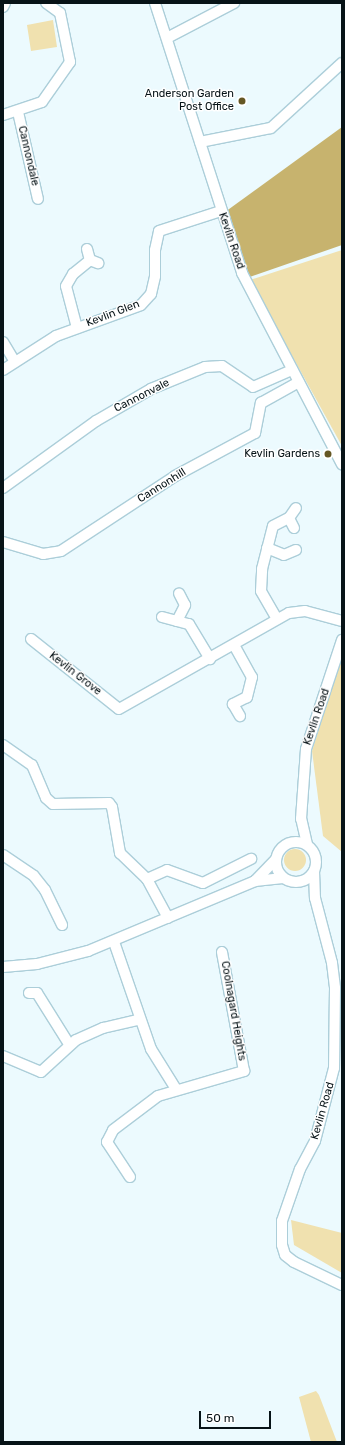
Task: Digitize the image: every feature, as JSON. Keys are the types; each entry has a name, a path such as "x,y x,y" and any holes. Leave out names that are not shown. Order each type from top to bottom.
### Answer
{"street":[{"path":"3,7 6,3"},
{"name":"Cannondale","path":"3,115 18,112 42,102 70,62 60,13 46,3"},
{"name":"Kevlin Road","path":"155,3 221,211 247,285 342,464"},
{"path":"166,38 234,3"},
{"path":"200,142 271,128 342,63"},
{"name":"Cannondale","path":"18,112 38,199"},
{"name":"Kevlin Glen","path":"3,370 39,344 77,328 141,306 151,294 155,276 155,250 159,231 221,211"},
{"path":"77,328 66,286 73,274 94,261 87,248"},
{"path":"3,342 15,362"},
{"name":"Cannonvale","path":"3,488 96,421 165,383 205,367 222,366 252,387 292,370"},
{"name":"Cannonhill","path":"5,546 42,554 62,551 175,476 255,433 261,403 299,382"},
{"path":"277,618 261,591 267,548 272,526 289,518 296,508"},
{"path":"289,518 294,528"},
{"path":"267,548 284,555 296,550"},
{"path":"177,621 185,605 179,593"},
{"path":"162,617 189,624 210,659 277,618 306,612 342,620"},
{"name":"Kevlin Grove","path":"31,639 119,709 210,659"},
{"name":"Kevlin Road","path":"307,844 301,819 306,749 342,640"},
{"path":"234,645 252,677 246,697 233,704 240,716"},
{"path":"3,745 32,765 46,798 53,804 109,803 120,853 147,879 168,918"},
{"name":"Kevlin Road","path":"287,843 301,819"},
{"path":"3,968 37,964 114,942 255,880 283,878 301,882 314,871 316,858 307,844 287,843 278,850 275,860 255,880"},
{"path":"3,855 34,876 45,890 62,925"},
{"path":"147,879 167,870 203,883 251,859"},
{"path":"275,860 283,878"},
{"name":"Kevlin Road","path":"314,871 315,898 337,965 339,1038 325,1109 315,1141 293,1188 281,1234 285,1255 342,1285"},
{"name":"Kevlin Road","path":"301,882 315,898"},
{"path":"114,942 139,1020 151,1049 176,1089"},
{"name":"Coolnagard Heights","path":"130,1177 107,1142 112,1130 158,1096 176,1089 244,1071 222,952"},
{"path":"29,994 37,993 69,1044"},
{"path":"3,1056 41,1072 69,1044 103,1028 139,1020"}],"shaded area":[{"path":"53,20 57,47 31,51 27,25"},
{"path":"342,127 342,245 247,278 225,212"},
{"path":"342,250 342,446 250,280"},
{"path":"342,656 342,852 323,836 312,751"},
{"path":"295,849 303,852 306,860 303,868 295,871 287,868 284,860 287,852"},
{"path":"291,1220 342,1233 342,1273 294,1245"},
{"path":"316,1391 319,1395 337,1442 311,1442 299,1397"}],"place":[{"name":"Anderson Garden Post Office","path":"242,101"},
{"name":"Kevlin Gardens","path":"328,454"}]}
